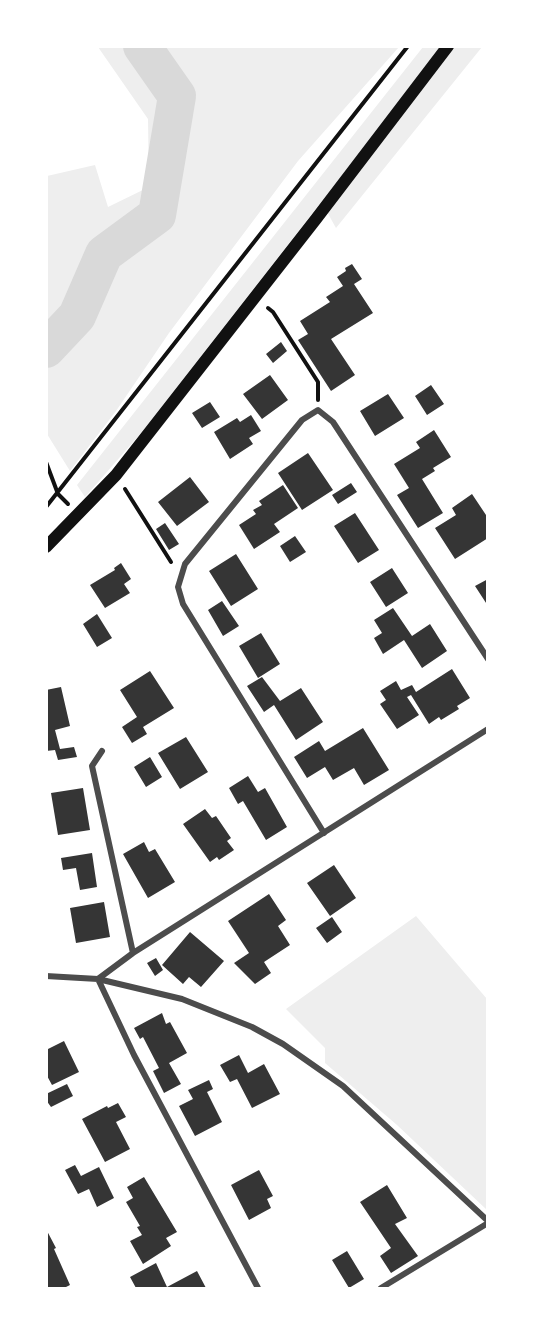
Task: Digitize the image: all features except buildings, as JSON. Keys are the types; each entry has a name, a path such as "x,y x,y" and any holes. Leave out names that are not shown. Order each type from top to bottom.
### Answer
{"main road":[{"path":"46,547 116,475 448,46"}],"street":[{"path":"324,833 183,604 178,587 185,564 302,420 318,410 333,422 488,659"},
{"path":"98,979 133,952 488,729"},
{"path":"102,750 92,766 133,952"},
{"path":"46,976 98,979 182,999 252,1027 283,1044 344,1086 488,1222 381,1288"},
{"path":"98,979 134,1055 258,1288"}],"path":[{"path":"46,507 408,46"},
{"path":"268,308 273,312 318,382 318,410"},
{"path":"46,462 58,494 80,514"},
{"path":"124,489 181,578"}],"shaded area":[{"path":"98,47 399,47 298,161 169,333 116,411 70,471 47,434 47,176 95,165 108,207 149,187 148,119"},
{"path":"423,47 442,47 141,433 85,497 77,485"},
{"path":"453,47 482,47 336,228 326,210"},
{"path":"416,916 487,999 487,1210 397,1125 325,1063 325,1048 286,1009"}],"waterway":[{"path":"46,349 77,316 104,254 157,215 177,96 142,46"}]}
